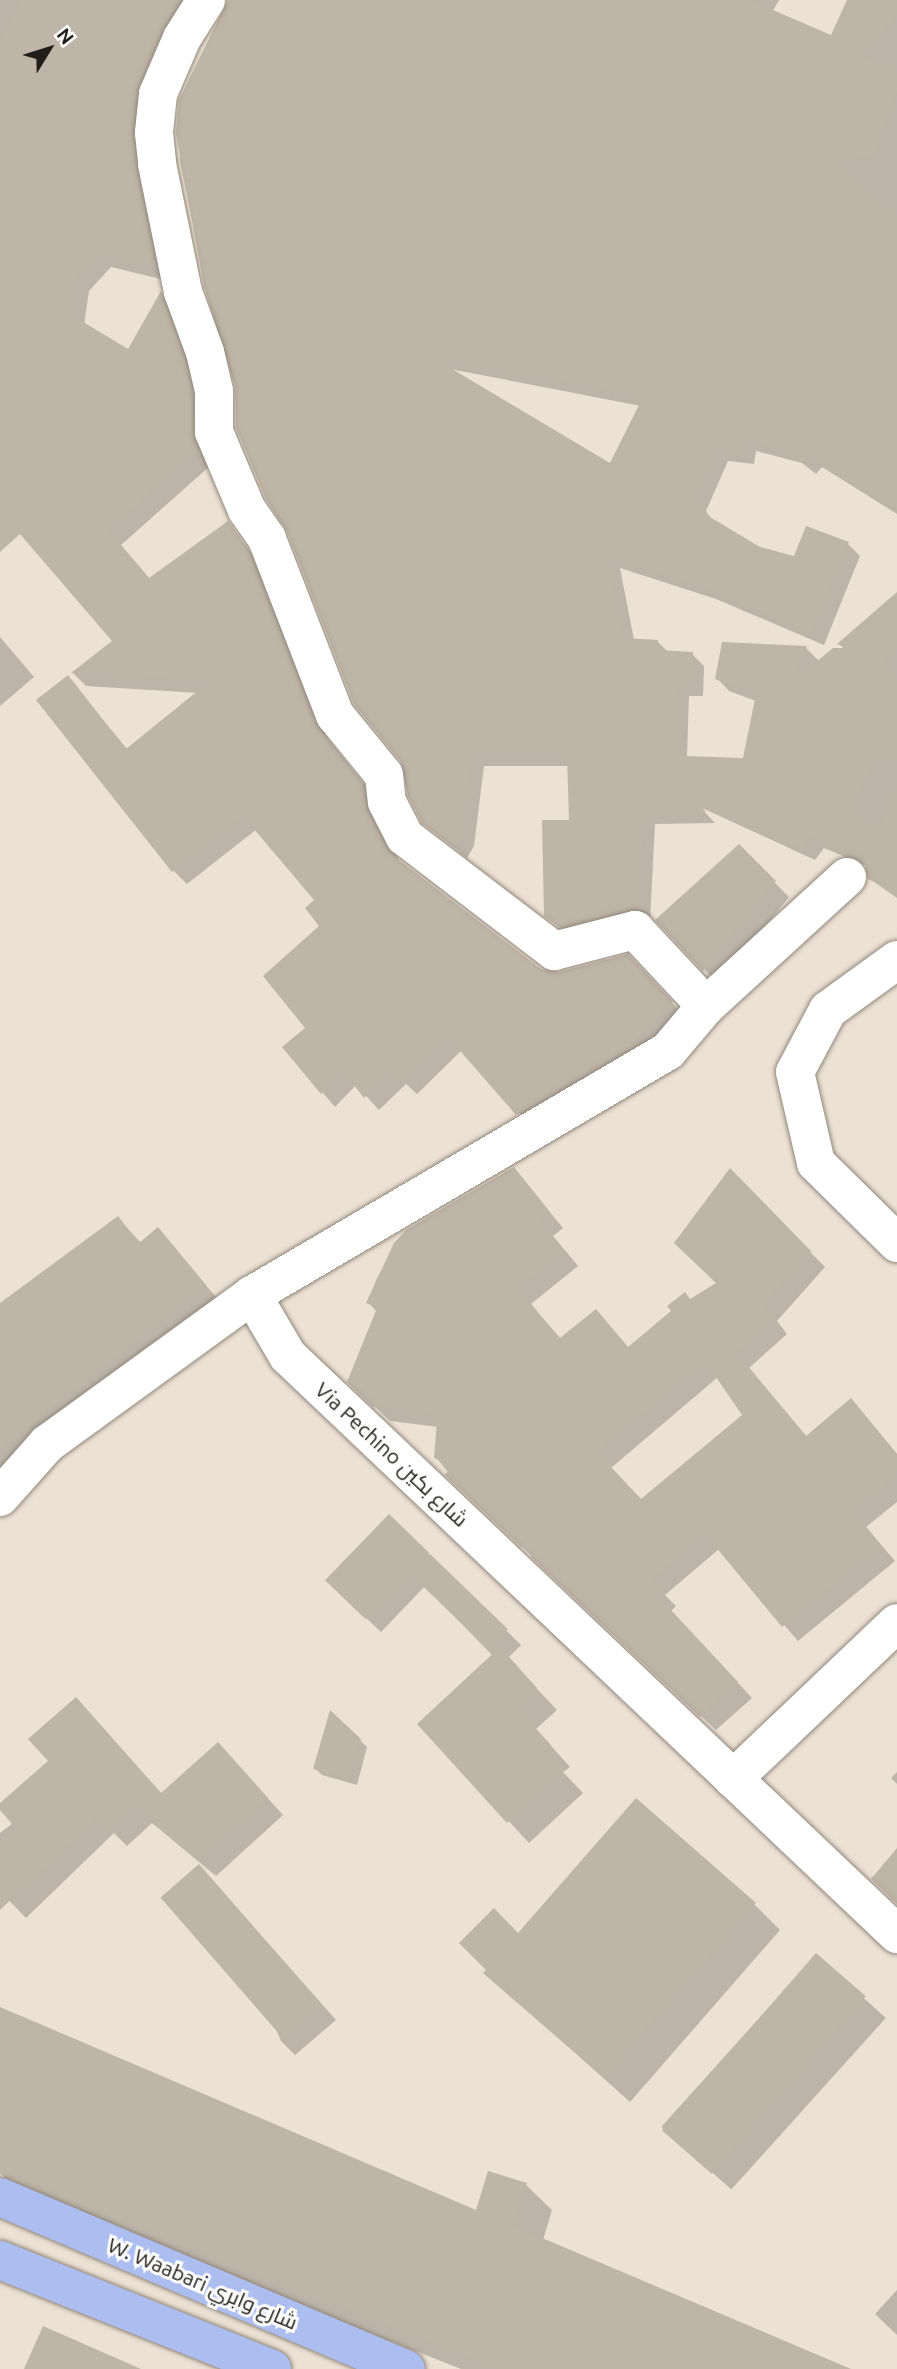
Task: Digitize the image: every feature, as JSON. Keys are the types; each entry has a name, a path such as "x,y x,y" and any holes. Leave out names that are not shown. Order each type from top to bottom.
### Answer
{"main road":[{"name":"W. Waabari شارع وابري","path":"0,2197 406,2369"},
{"path":"0,2260 272,2369"}],"street":[{"path":"206,0 182,38 158,94 154,133 157,164 183,292 205,352 214,391 214,432 247,510 267,539 335,715 384,775 387,802 405,837 554,951 635,930 706,1006"},
{"path":"0,1497 47,1444 252,1295 668,1051 706,1006 847,877"},
{"path":"897,960 828,1010 795,1072 816,1163 897,1243"},
{"name":"Via Pechino شارع بكين","path":"252,1295 288,1356 897,1934"},
{"path":"733,1779 897,1623"}],"building":[{"path":"19,0 180,0 138,86 132,131 156,269 97,254 76,277 70,314 128,349 161,291 184,358 198,450 108,530 149,578 228,521 248,549 315,723 363,784 367,812 391,854 541,969 559,972 628,954 673,1002 627,1050 516,1115 448,1037 402,1082 392,1071 364,1098 343,1071 321,1094 282,1047 305,1028 263,976 319,926 305,908 314,900 243,816 172,872 36,700 68,675 126,749 210,681 71,673 112,641 20,534 0,552 0,41"},
{"path":"228,0 750,0 831,35 847,0 897,0 897,17 863,56 897,69 897,92 874,159 830,154 897,217 897,511 809,456 804,463 788,452 744,440 742,453 716,449 694,501 702,504 700,511 760,547 794,556 806,526 849,542 812,634 703,588 609,558 624,638 658,640 658,650 693,652 692,685 678,684 675,750 682,750 682,756 743,758 756,694 715,679 722,642 807,646 792,682 833,648 847,648 837,644 897,592 897,647 881,667 897,679 897,760 886,753 884,760 876,757 851,814 877,830 897,786 897,893 868,879 864,859 812,837 802,849 732,817 735,811 720,812 694,799 706,812 644,813 639,909 559,927 544,916 542,820 569,820 567,755 473,754 463,833 455,848 422,823 408,796 401,762 354,704 287,531 266,499 236,428 235,386 204,286 176,133 179,100","holes":["432,357 643,397 610,463"]},
{"path":"739,844 776,881 703,971 655,920"},
{"path":"514,1167 550,1212 540,1220 564,1250 517,1288 560,1338 596,1309 628,1347 671,1311 667,1306 685,1292 690,1299 716,1283 674,1243 730,1168 811,1251 763,1305 774,1318 736,1352 806,1436 851,1398 897,1454 897,1475 853,1511 881,1545 782,1627 705,1534 652,1579 662,1590 657,1595 738,1682 700,1717 531,1557 534,1553 521,1547 445,1475 453,1465 434,1458 437,1419 429,1420 430,1414 373,1407 347,1382 377,1308 366,1303 394,1243 406,1230","holes":["705,1361 742,1415 641,1499 597,1452"]},
{"path":"118,1216 139,1243 158,1227 206,1285 0,1449 0,1303"},
{"path":"389,1514 429,1553 365,1619 325,1580"},
{"path":"430,1554 508,1629 488,1649 411,1574"},
{"path":"500,1647 537,1688 517,1708 551,1745 544,1751 564,1772 507,1823 417,1724"},
{"path":"76,1697 161,1793 218,1742 268,1798 198,1861 135,1807 109,1830 97,1817 0,1910 0,1848 18,1831 0,1810 0,1803 48,1761 28,1739"},
{"path":"330,1710 361,1739 350,1779 313,1769"},
{"path":"636,1798 756,1903 604,2078 483,1973 486,1970 459,1943 494,1908 518,1933"},
{"path":"897,1848 897,1904 871,1879"},
{"path":"199,1864 322,2006 284,2039 161,1897"},
{"path":"816,1953 866,1996 712,2174 662,2130"},
{"path":"0,2007 476,2210 488,2171 527,2183 514,2226 851,2369 497,2369 0,2173"},
{"path":"43,2326 141,2369 24,2369"}]}
